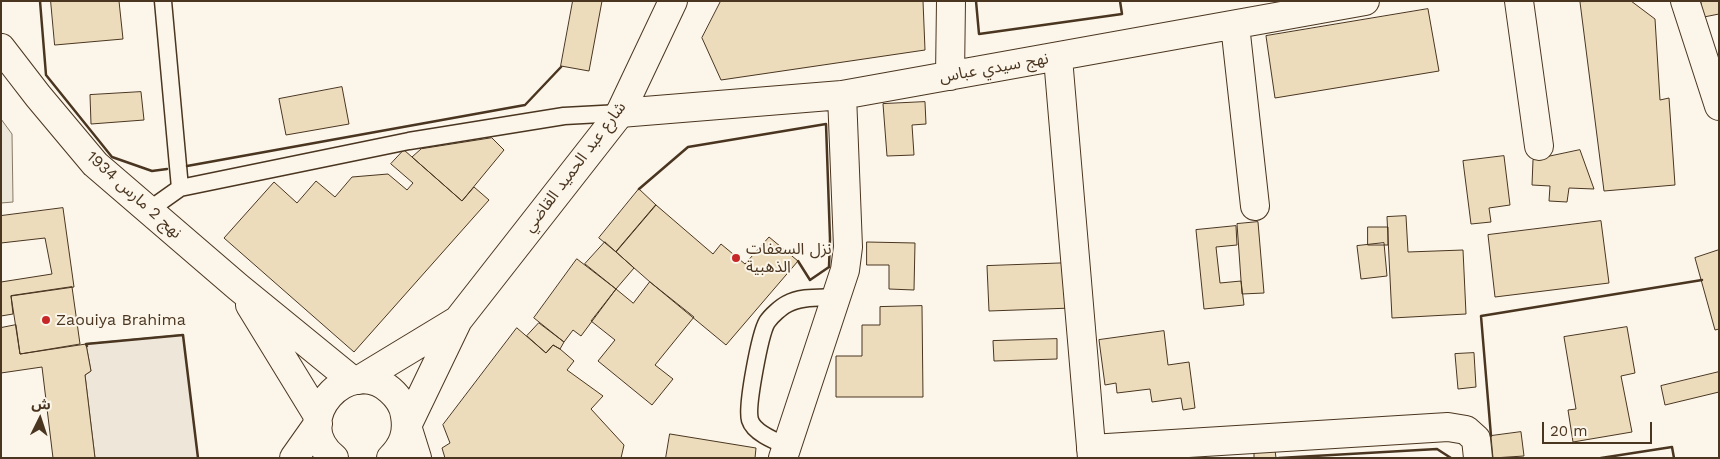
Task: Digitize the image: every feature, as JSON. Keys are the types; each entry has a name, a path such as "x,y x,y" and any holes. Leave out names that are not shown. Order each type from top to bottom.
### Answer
{"street":[{"name":"شارع عبد الحميد القاضي","path":"391,458 400,449 407,426 458,320 620,113 673,1"},
{"path":"950,76 951,1"},
{"name":"نهج سيدي عباس","path":"620,113 842,95 1058,58 1365,1"},
{"path":"1519,1 1539,146"},
{"path":"1685,1 1719,106"},
{"path":"1235,25 1255,206"},
{"name":"نهج 2 مارس 1934","path":"1,48 95,164 238,287 356,380"},
{"path":"1058,58 1091,453 1448,427 1466,430 1476,439 1478,458"},
{"path":"785,452 845,270 848,247 842,95"},
{"name":"نهج 2 مارس 1934","path":"238,287 318,420 320,440 328,453 334,458"},
{"name":"شارع عبد الحميد القاضي","path":"318,420 323,404 330,394 340,386 356,380 458,320"},
{"path":"356,380 374,381 388,388 398,398 405,412 407,426 417,458"},
{"path":"294,458 318,420"}],"lane":[{"path":"163,1 180,188"},
{"path":"150,210 180,188 410,141 564,116 620,113"},
{"path":"785,452 761,433 750,420 750,401 762,333 768,320 787,304 801,299 836,297"}],"shaded area":[{"path":"1,119 12,134 13,202 1,203"},
{"path":"183,335 198,458 95,458 85,375 91,371 86,344"}],"building":[{"path":"51,1 119,1 123,39 55,45"},
{"path":"573,1 602,1 589,71 561,66"},
{"path":"721,1 923,1 925,50 721,80 702,38"},
{"path":"1631,1 1655,19 1660,100 1669,98 1675,185 1604,191 1580,2"},
{"path":"1701,1 1719,1 1719,14 1704,17"},
{"path":"1428,9 1439,71 1275,98 1266,36"},
{"path":"342,87 349,124 286,135 279,99"},
{"path":"141,92 144,120 91,124 90,95"},
{"path":"925,102 926,124 912,125 914,155 887,156 883,104"},
{"path":"492,138 504,150 462,201 412,157 421,149"},
{"path":"404,150 462,201 474,187 489,200 354,352 224,238 274,182 297,203 316,181 335,197 352,177 388,174 407,190 413,183 391,164"},
{"path":"1580,150 1594,189 1569,188 1567,202 1549,201 1550,186 1532,185 1533,160"},
{"path":"1504,156 1510,205 1489,208 1491,222 1471,224 1463,161"},
{"path":"639,189 656,205 616,252 599,238"},
{"path":"656,205 713,254 721,244 745,264 769,237 798,261 726,345 616,252"},
{"path":"63,208 74,287 11,296 13,314 1,316 1,282 52,274 45,238 1,243 1,216"},
{"path":"1406,216 1408,252 1463,250 1466,314 1392,318 1387,217"},
{"path":"1601,221 1609,283 1495,297 1488,235"},
{"path":"1258,222 1264,293 1242,294 1237,224"},
{"path":"1236,226 1237,245 1216,247 1220,283 1241,281 1244,305 1204,309 1196,230"},
{"path":"1368,227 1388,227 1388,245 1368,245"},
{"path":"605,242 634,268 616,289 585,264"},
{"path":"867,242 915,243 914,290 889,289 889,265 867,265"},
{"path":"1384,243 1387,276 1361,279 1357,246"},
{"path":"1719,250 1719,329 1715,330 1695,258"},
{"path":"577,259 616,289 581,336 573,330 564,342 534,318"},
{"path":"1071,263 1072,308 989,311 987,266"},
{"path":"650,282 694,317 655,365 673,379 652,405 598,361 615,340 591,321 616,289 633,303"},
{"name":"Zaouiya Brahima","path":"72,287 80,344 20,354 11,296"},
{"path":"922,306 923,397 836,397 836,356 862,356 862,325 880,325 880,307"},
{"path":"539,323 564,342 560,349 553,345 546,353 527,336"},
{"path":"16,325 20,354 86,344 91,371 85,375 95,458 53,458 42,367 1,373 1,328"},
{"path":"1627,327 1635,373 1621,376 1632,432 1573,442 1568,410 1576,409 1564,337"},
{"path":"517,328 546,353 553,345 560,349 574,361 567,370 603,396 591,409 624,445 621,458 445,458 442,448 450,443 443,425"},
{"path":"1164,331 1168,365 1189,362 1195,408 1183,410 1181,398 1152,402 1150,389 1117,393 1116,383 1105,385 1099,340"},
{"path":"1057,339 1057,359 994,361 993,341"},
{"path":"1474,353 1476,387 1458,389 1455,354"},
{"path":"1719,372 1719,392 1665,405 1661,386"},
{"path":"1521,432 1524,456 1493,458 1491,436"},
{"path":"670,434 756,448 755,458 666,458"},
{"path":"1275,450 1276,458 1254,458 1254,451"}],"wall":[{"path":"40,1 46,75 112,157 152,171 167,169"},
{"path":"976,1 979,34 1122,14 1120,1"},
{"path":"187,166 525,105 561,67"},
{"path":"639,189 688,147 826,124 830,239 829,267 810,280 798,261"},
{"path":"1491,436 1481,316 1702,280"},
{"path":"87,346 86,344 183,335 198,458"},
{"path":"1601,458 1672,447 1674,458"},
{"path":"1279,458 1437,449 1451,458"}],"place":[{"name":"نزل السعفات الذهبية","path":"736,258"},
{"name":"Zaouiya Brahima","path":"46,320"}]}
